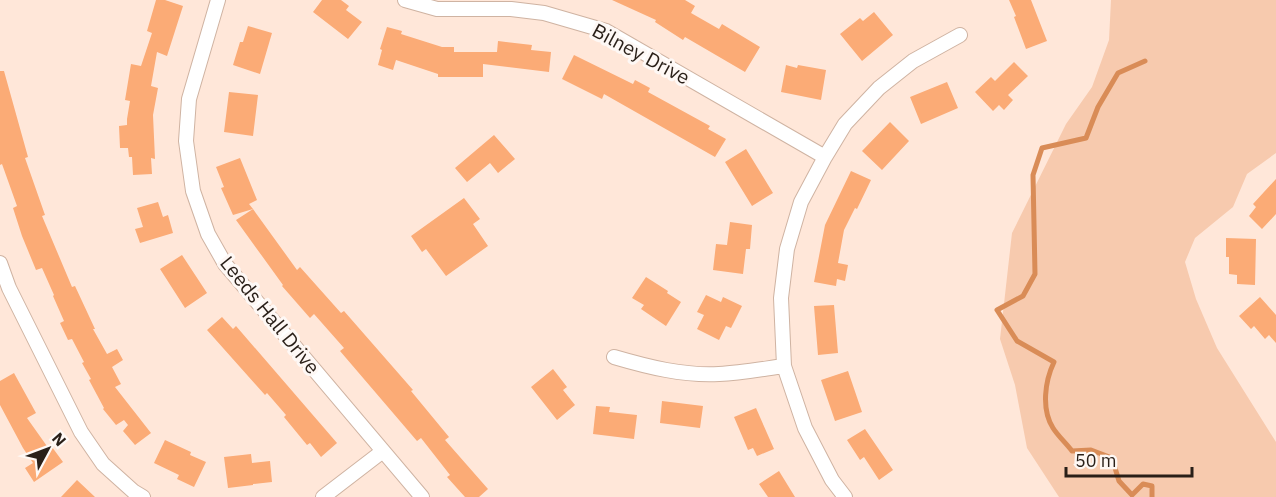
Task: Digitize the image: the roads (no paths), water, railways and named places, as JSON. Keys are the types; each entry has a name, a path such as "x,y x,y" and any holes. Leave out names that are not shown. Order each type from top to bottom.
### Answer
{"street":[{"name":"Leeds Hall Drive","path":"218,0 189,99 186,141 193,191 208,234 225,264 422,497"},
{"name":"Bilney Drive","path":"405,0 436,9 511,9 544,13 606,31 825,157"},
{"path":"845,497 832,480 806,428 784,366 781,298 787,249 801,202 845,124 879,88 913,61 960,35"},
{"path":"0,263 9,288 81,432 103,464 143,497"},
{"path":"614,357 640,365 690,374 719,374 784,366"},
{"path":"324,497 384,451"}],"waterway":[{"path":"1145,61 1118,73 1098,107 1086,138 1042,148 1033,175 1035,274 1023,296 997,310 1017,341 1054,362 1048,378 1046,404 1049,420 1057,434 1072,451 1091,450 1112,458 1119,481 1132,495 1143,484 1152,486 1152,497"}]}
